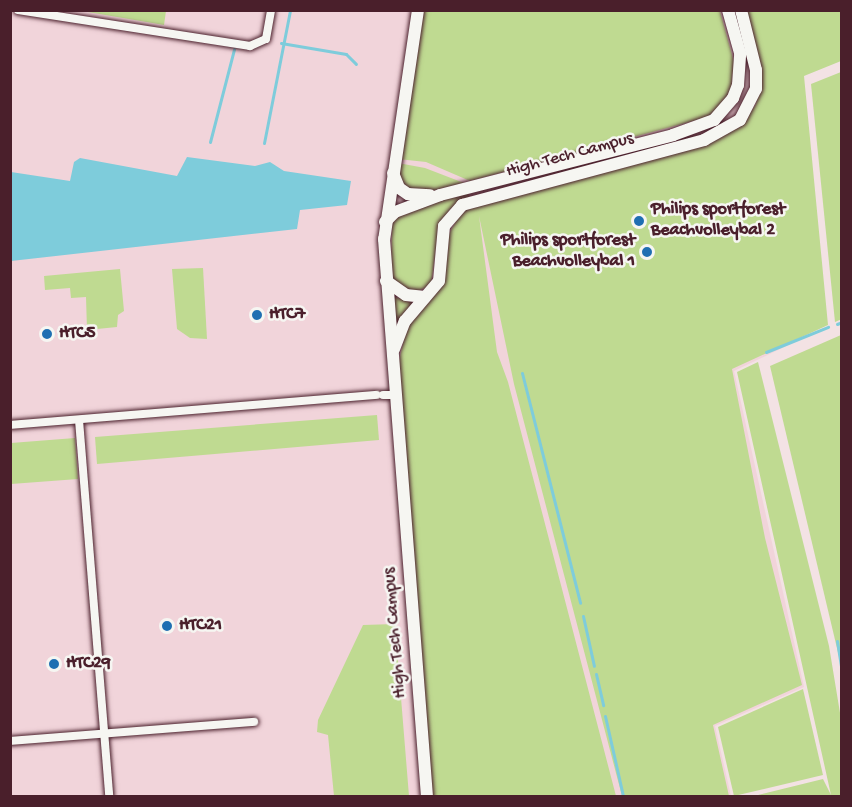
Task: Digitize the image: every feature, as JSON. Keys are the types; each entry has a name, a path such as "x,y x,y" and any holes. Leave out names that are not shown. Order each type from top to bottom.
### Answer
{"street":[{"path":"18,10 71,15 250,46 266,39 271,10"},
{"name":"High Tech Campus","path":"392,354 386,281 385,222 418,10"},
{"name":"High Tech Campus","path":"385,222 395,212 440,195 673,135 714,120 733,98 738,86 740,53 728,10"},
{"name":"High Tech Campus","path":"427,796 385,395 392,354 405,321 439,281 444,226 462,205 704,140 740,120 750,107 756,80 741,10"},
{"path":"393,172 399,188 408,194 440,195"},
{"path":"386,281 406,295 425,297"},
{"path":"10,425 385,395"},
{"path":"79,420 109,796"},
{"path":"10,741 254,722"}],"shaded area":[{"path":"10,11 772,11 801,339 734,371 804,687 715,726 731,796 11,796"}],"green space":[{"path":"82,11 166,11 164,25"},
{"path":"422,11 720,11 734,62 731,89 717,112 708,117 470,181 426,162 398,159"},
{"path":"746,11 841,11 841,61 804,76 828,325 732,369 765,538 802,685 713,725 729,796 622,796 514,384 479,216 497,352 508,382 616,796 432,796 398,366 406,330 418,311 442,286 446,239 463,209 708,142 742,125 756,104 762,73"},
{"path":"841,72 842,319 835,322 811,84"},
{"path":"398,163 425,168 464,183 423,193 408,189 399,179"},
{"path":"468,193 469,199 450,209 439,226 431,285 415,292 400,289 391,277 392,221 408,210"},
{"path":"203,268 207,339 190,338 177,329 172,269"},
{"path":"120,269 124,311 118,315 117,327 87,330 86,297 71,298 70,288 45,290 44,276"},
{"path":"392,296 413,303 396,330"},
{"path":"841,335 841,665 770,366"},
{"path":"758,362 829,646 841,719 841,796 754,796 823,779 831,795 737,372"},
{"path":"377,415 379,440 97,464 95,437"},
{"path":"75,438 78,479 11,484 11,443"},
{"path":"395,624 409,796 334,796 328,735 317,732 318,720 363,625"},
{"path":"803,689 823,775 734,796 718,727"}],"water":[{"path":"187,157 255,166 270,162 284,171 351,181 347,205 300,210 297,229 11,261 11,172 70,181 74,162 80,158 177,176"}],"waterway":[{"path":"264,143 290,10"},
{"path":"281,43 346,54 356,64"},
{"path":"210,142 234,49"},
{"path":"837,324 842,322"},
{"path":"766,352 828,327"},
{"path":"522,373 580,603"},
{"path":"583,616 594,666"},
{"path":"837,641 842,672"},
{"path":"596,674 603,705"},
{"path":"605,716 623,796"}],"place":[{"name":"Philips sportforest Beachvolleybal 2","path":"639,221"},
{"name":"Philips sportforest Beachvolleybal 1","path":"647,252"},
{"name":"HTC7","path":"257,315"},
{"name":"HTC5","path":"47,334"},
{"name":"HTC21","path":"167,626"},
{"name":"HTC29","path":"54,664"}]}
